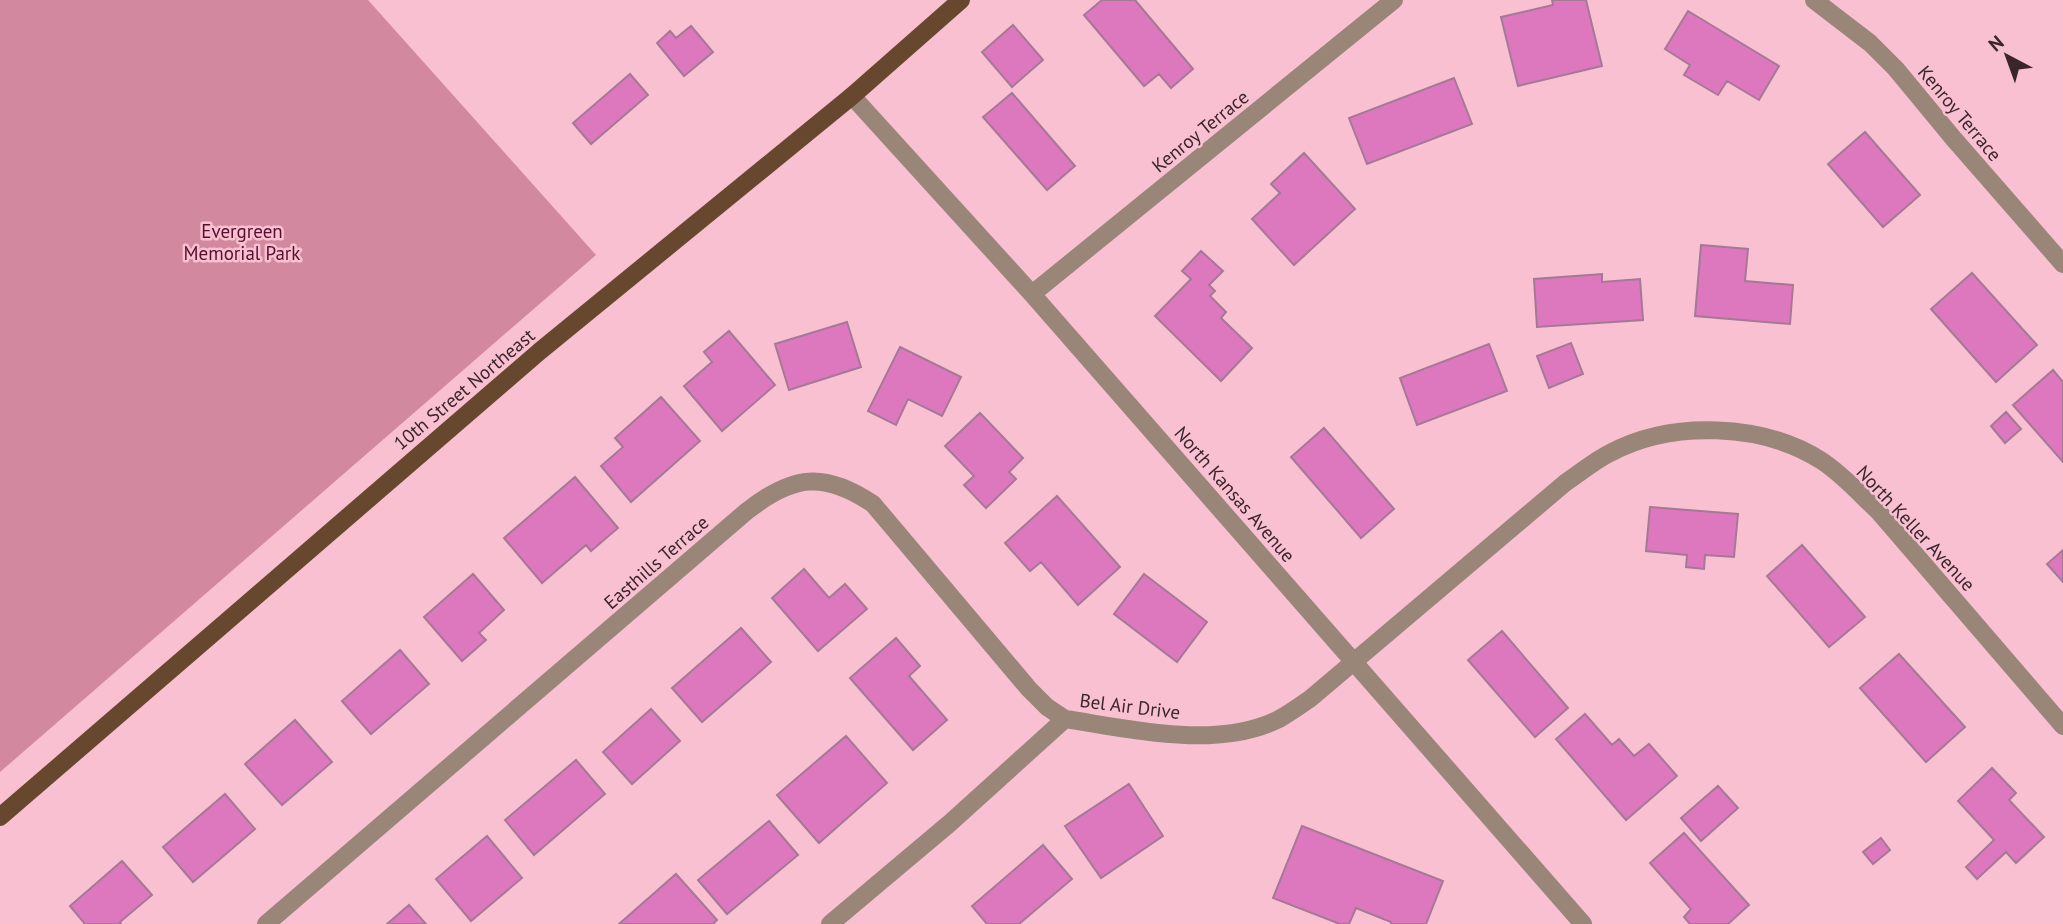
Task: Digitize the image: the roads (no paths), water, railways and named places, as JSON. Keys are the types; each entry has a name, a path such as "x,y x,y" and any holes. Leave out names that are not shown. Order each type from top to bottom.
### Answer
{"main road":[{"name":"10th Street Northeast","path":"0,817 540,351 852,96 961,0"}],"street":[{"name":"Kenroy Terrace","path":"1032,294 1394,0"},
{"name":"Kenroy Terrace","path":"1814,0 1870,43 1896,69 2063,264"},
{"name":"North Kansas Avenue","path":"852,96 1032,294 1583,924"},
{"name":"North Keller Avenue","path":"1353,662 1565,483 1611,453 1648,438 1700,430 1753,433 1795,446 1849,482 1878,511 2063,726"},
{"name":"Easthills Terrace","path":"266,924 747,511 767,495 800,482 811,480 835,484 873,504 1029,689 1047,707 1066,719"},
{"name":"Bel Air Drive","path":"830,924 950,823 1066,719 1152,732 1205,735 1238,732 1280,718 1311,698 1353,662"}],"park label":[{"name":"Evergreen Memorial Park","path":"242,242"}]}
